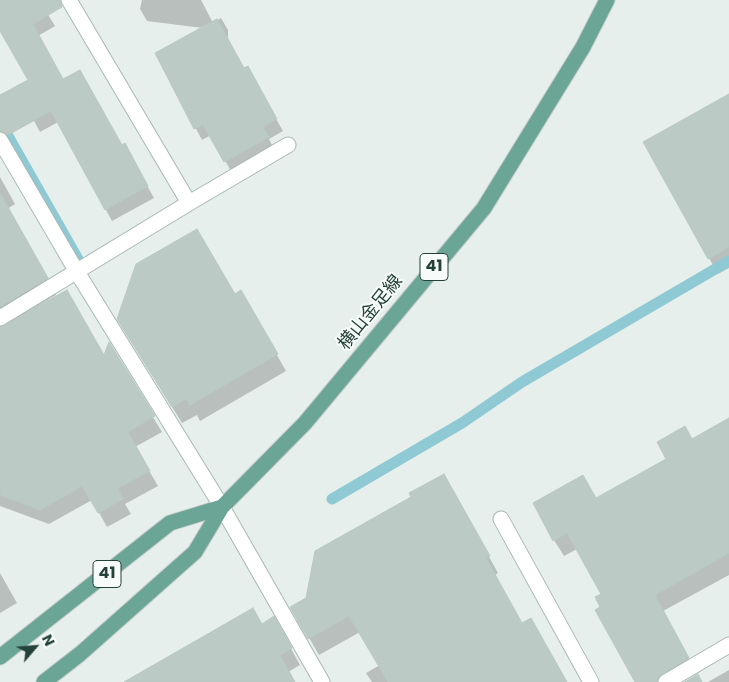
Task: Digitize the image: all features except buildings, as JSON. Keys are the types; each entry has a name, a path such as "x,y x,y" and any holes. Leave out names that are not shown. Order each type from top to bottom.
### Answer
{"main road":[{"name":"横山金足線","path":"44,682 80,654 195,552 222,507 305,423 484,208 579,54 607,0"},
{"name":"横山金足線","path":"0,657 44,625 170,524 222,507"}],"street":[{"path":"69,0 189,203"},
{"path":"0,140 222,507 322,682"},
{"path":"0,318 288,145"},
{"path":"501,519 591,682"},
{"path":"666,682 729,645"}],"waterway":[{"path":"0,122 83,268"},
{"path":"332,499 462,423 522,382 729,261"}]}
